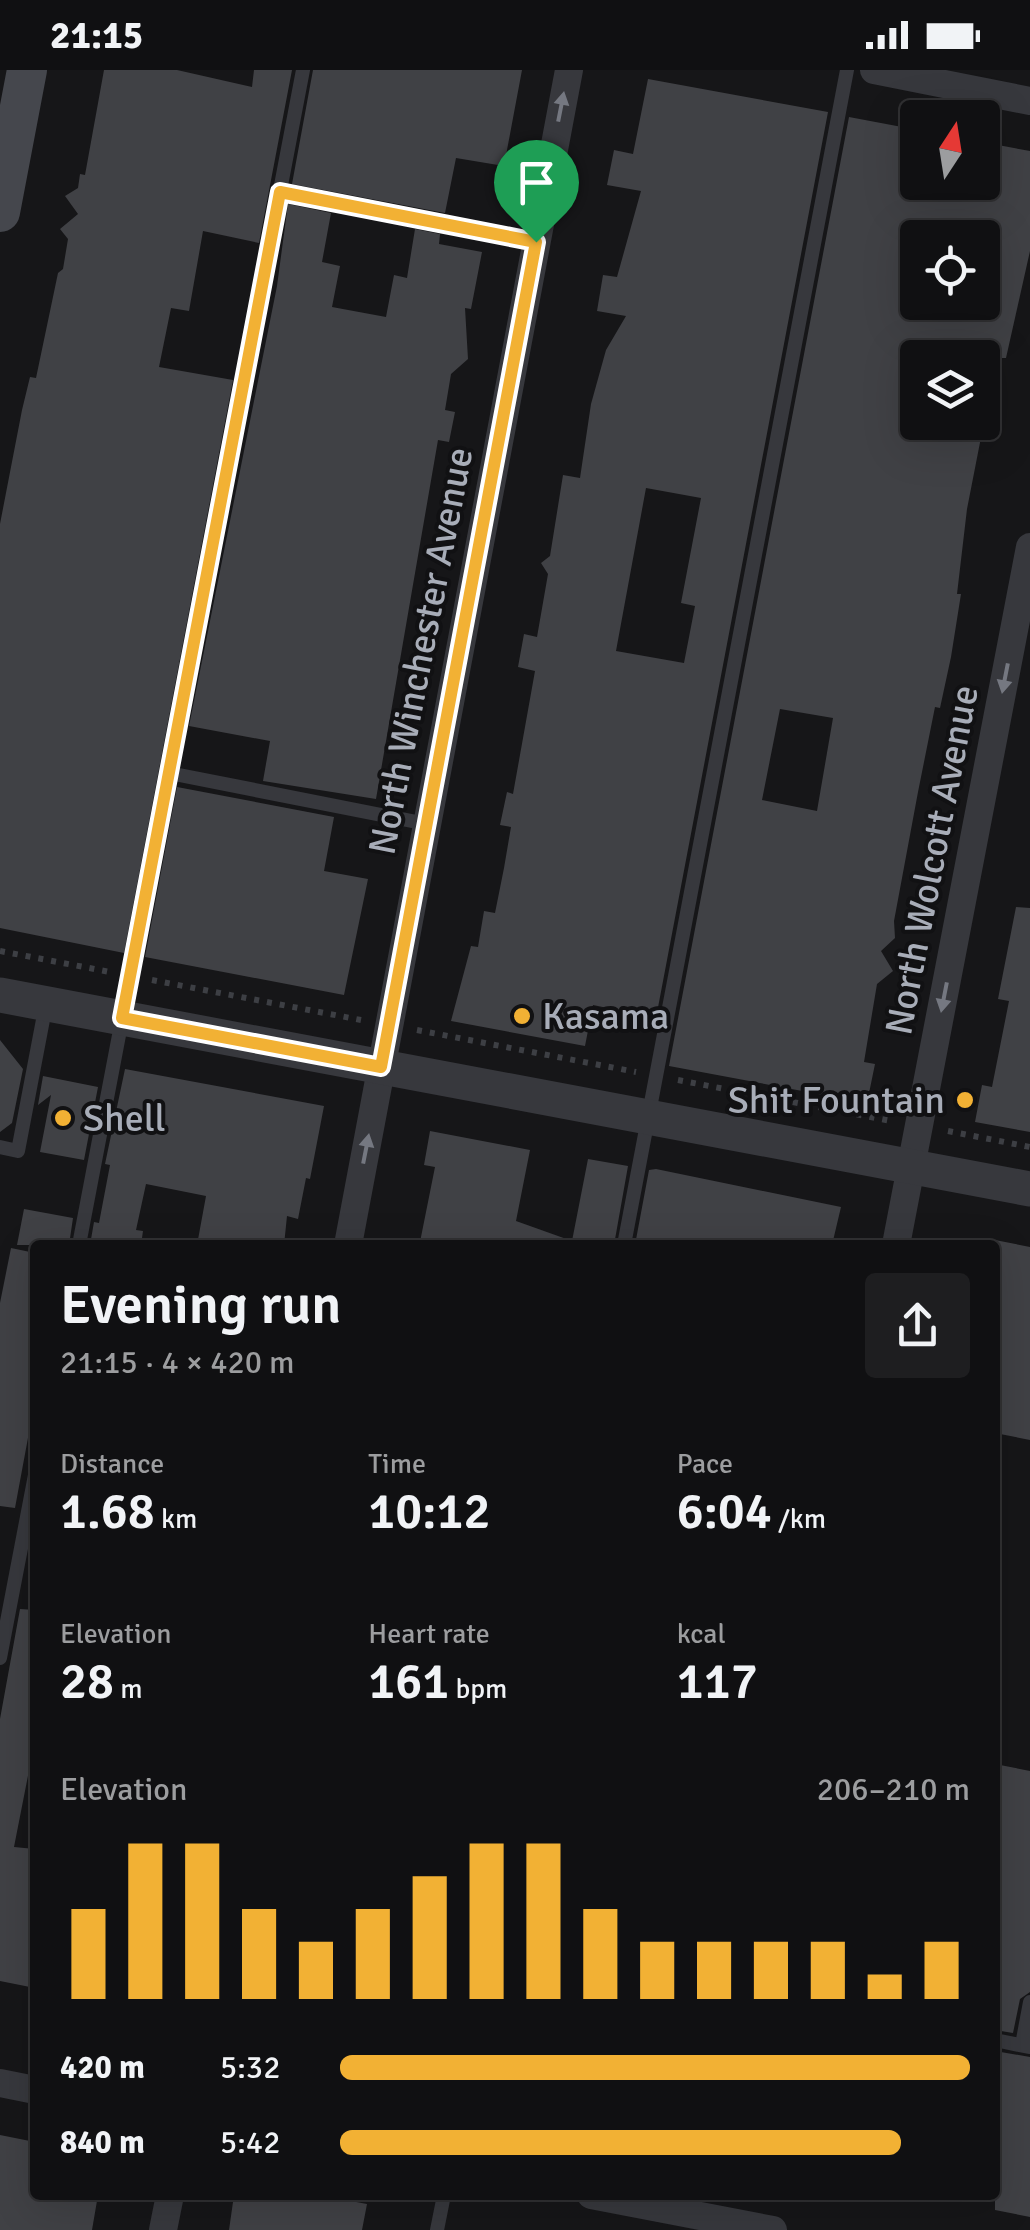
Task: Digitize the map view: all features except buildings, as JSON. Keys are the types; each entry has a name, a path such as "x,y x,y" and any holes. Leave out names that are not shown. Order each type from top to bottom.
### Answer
{"main road":[{"path":"0,212 27,70"}],"street":[{"name":"North Winchester Avenue","path":"349,1240 568,70"},
{"path":"874,70 1030,100"},
{"name":"North Wolcott Avenue","path":"897,1240 1030,548"},
{"path":"0,995 1030,1189"},
{"path":"0,2083 30,2089"},
{"path":"163,2230 169,2200"},
{"path":"623,2200 713,2214 774,2230"}],"lane":[{"path":"80,1240 303,70"},
{"path":"625,1240 847,70"},
{"path":"280,192 536,242"},
{"path":"169,773 427,824"},
{"path":"0,1147 18,1151 46,1004"},
{"path":"0,1658 30,1501"},
{"path":"1000,2041 1026,2046 1030,2002"},
{"path":"437,2230 443,2200"}],"path":[{"path":"0,951 346,1018"},
{"path":"962,1134 1030,1147"}],"place":[{"name":"Kasama","path":"522,1016"},
{"name":"Shit Fountain","path":"965,1100"},
{"name":"Shell","path":"63,1118"}],"route":[{"path":"280,192 536,242 381,1067 122,1018 280,192"}]}
